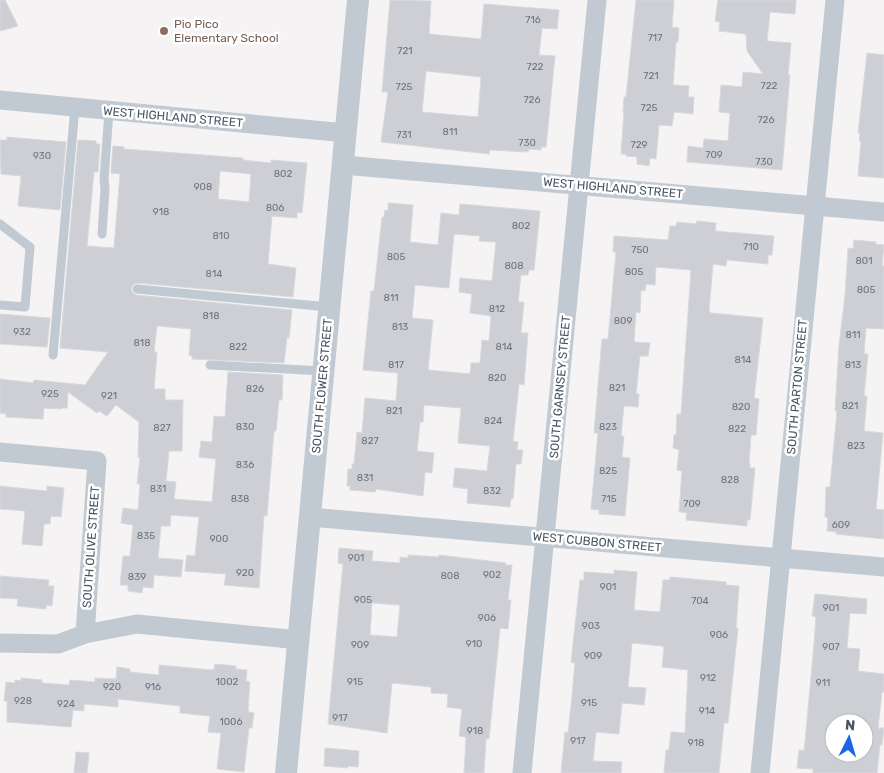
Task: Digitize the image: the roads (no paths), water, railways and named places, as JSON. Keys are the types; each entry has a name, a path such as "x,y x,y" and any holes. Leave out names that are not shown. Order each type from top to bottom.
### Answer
{"street":[{"name":"SOUTH FLOWER STREET","path":"286,773 358,0"},
{"name":"SOUTH GARNSEY STREET","path":"522,773 597,0"},
{"name":"SOUTH PARTON STREET","path":"760,773 834,0"},
{"name":"WEST HIGHLAND STREET","path":"0,100 346,133"},
{"name":"WEST HIGHLAND STREET","path":"343,165 884,212"},
{"name":"SOUTH OLIVE STREET","path":"0,452 97,461 85,634"},
{"name":"WEST CUBBON STREET","path":"310,517 884,567"},
{"path":"0,643 58,644 85,634 137,624 299,640"}],"lane":[{"path":"53,355 75,108"},
{"path":"102,234 109,111"},
{"path":"0,224 30,247 25,308 0,305"},
{"path":"137,289 330,307"},
{"path":"210,365 324,371"}],"place":[{"name":"Pio Pico Elementary School","path":"164,31"}]}
